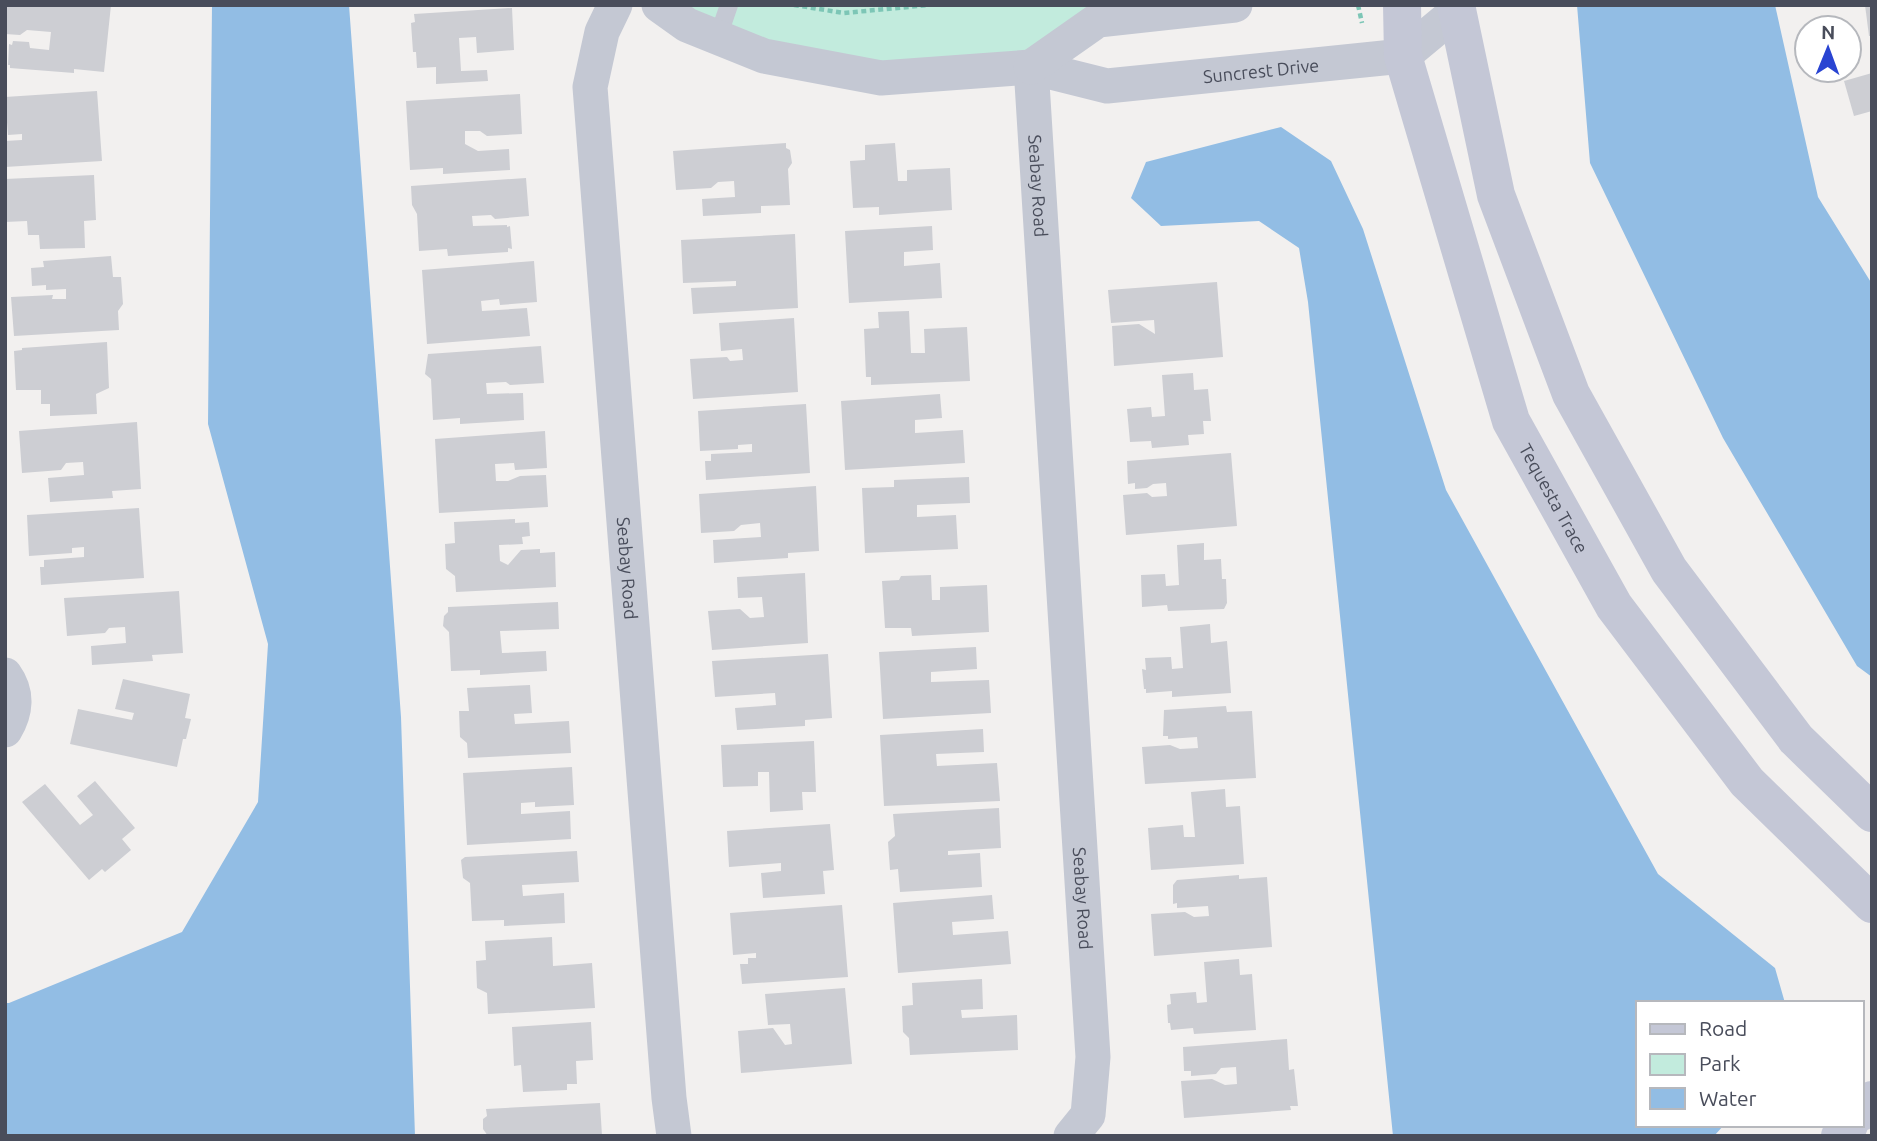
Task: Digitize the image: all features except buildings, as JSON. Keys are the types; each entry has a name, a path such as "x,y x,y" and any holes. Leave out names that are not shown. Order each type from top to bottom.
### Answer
{"street":[{"name":"Seabay Road","path":"615,5 602,32 590,87 674,1136"},
{"name":"Suncrest Drive","path":"659,5 687,25 723,21 765,56 881,78 1031,67 1107,86 1403,56"},
{"path":"1031,67 1098,20 1235,5"},
{"name":"Tequesta Trace","path":"1402,5 1403,56 1511,421 1614,606 1747,782 1872,904"},
{"path":"1403,56 1449,8"},
{"path":"1449,8 1496,195 1571,394 1669,570 1796,738 1872,813"},
{"name":"Seabay Road","path":"1031,67 1093,1057 1089,1129"},
{"path":"5,675 10,682 15,701 12,719 5,730"}],"path":[{"path":"794,5 844,13 929,5"}],"green space":[{"path":"659,5 1235,5 1098,20 1031,67 881,78"}],"water":[{"path":"212,5 349,5 401,717 415,1136 5,1136 5,1003 182,932 258,802 268,644 208,424"},
{"path":"1577,5 1775,5 1818,197 1872,284 1872,677 1857,666 1723,438 1590,163"},
{"path":"1281,127 1331,161 1363,229 1446,490 1658,874 1775,968 1784,1001 1636,1001 1636,1127 1722,1127 1714,1136 1393,1136 1308,302 1299,248 1259,221 1161,226 1131,198 1146,162"}]}
